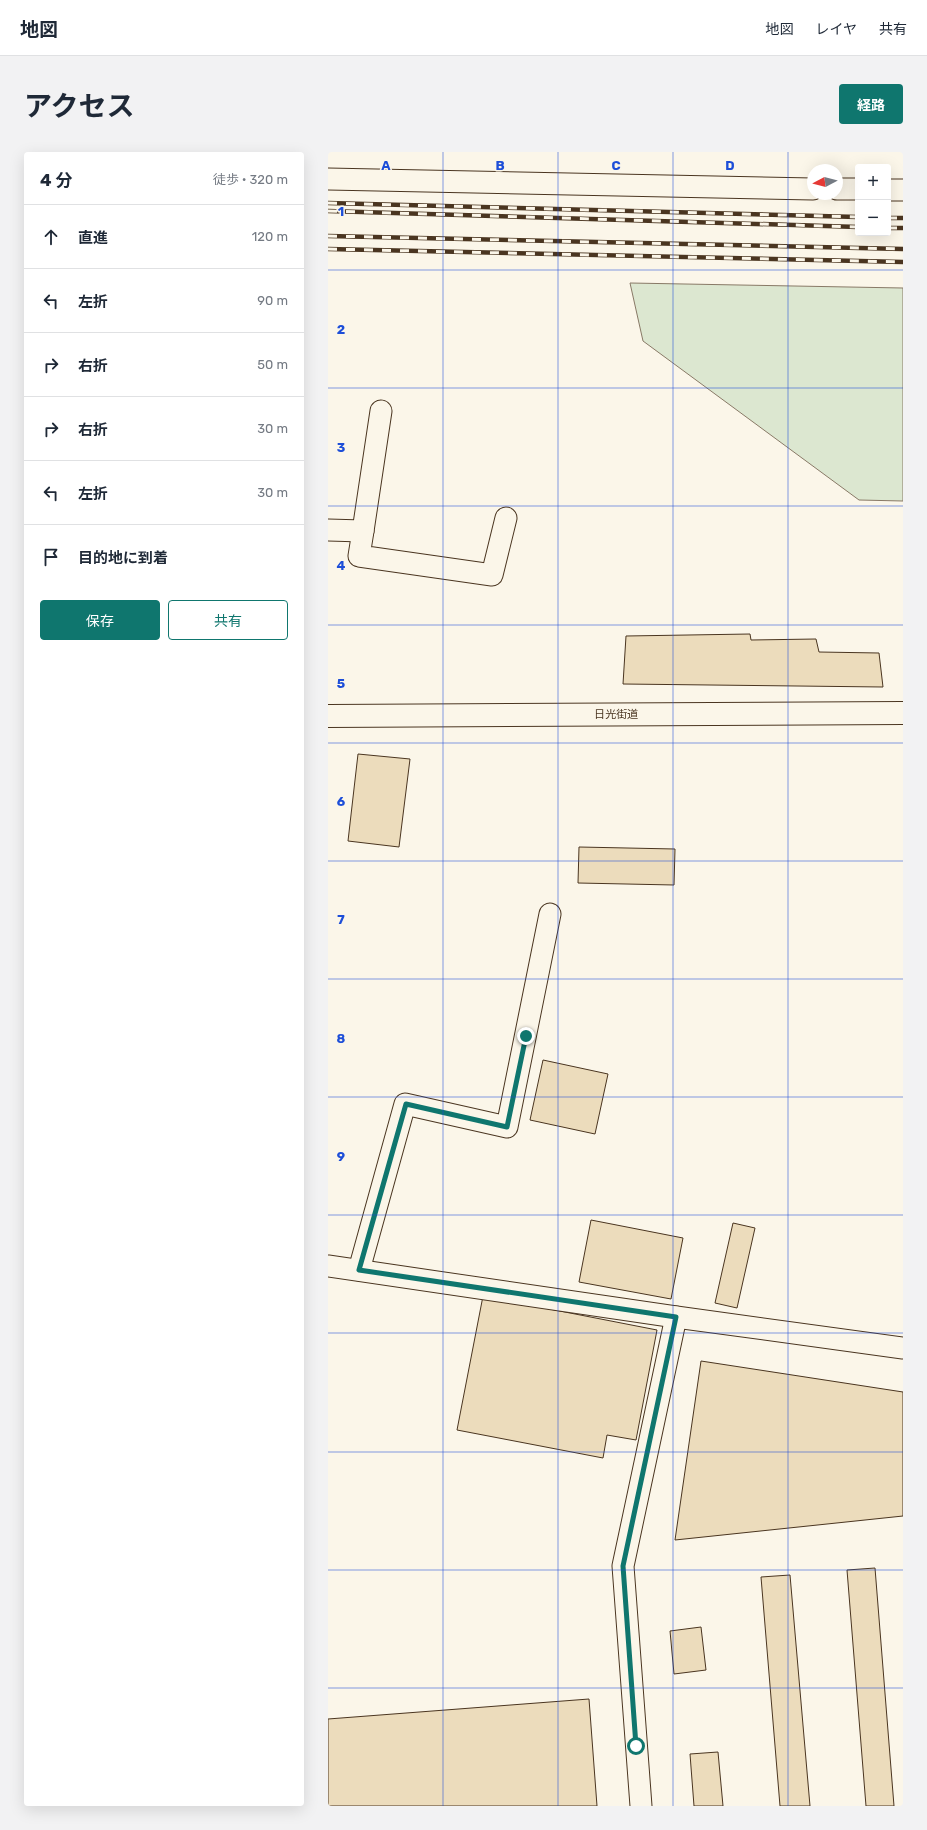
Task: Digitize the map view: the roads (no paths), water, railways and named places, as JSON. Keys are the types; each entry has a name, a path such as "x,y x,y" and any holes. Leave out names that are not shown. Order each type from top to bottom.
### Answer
{"highway":[{"name":"日光街道","path":"328,716 903,713"}],"street":[{"path":"328,179 807,188"},
{"path":"843,189 855,189"},
{"path":"891,190 903,190"},
{"path":"381,411 359,556 492,575 506,518"},
{"path":"328,530 363,531"},
{"path":"359,1270 406,1104 507,1127 550,914"},
{"path":"328,1266 676,1317 903,1348"},
{"path":"640,1806 623,1566 676,1317"}],"railway":[{"path":"328,203 855,217"},
{"path":"328,211 855,227"},
{"path":"891,218 903,218"},
{"path":"891,228 903,228"},
{"path":"328,236 903,249"},
{"path":"328,249 903,262"}]}
